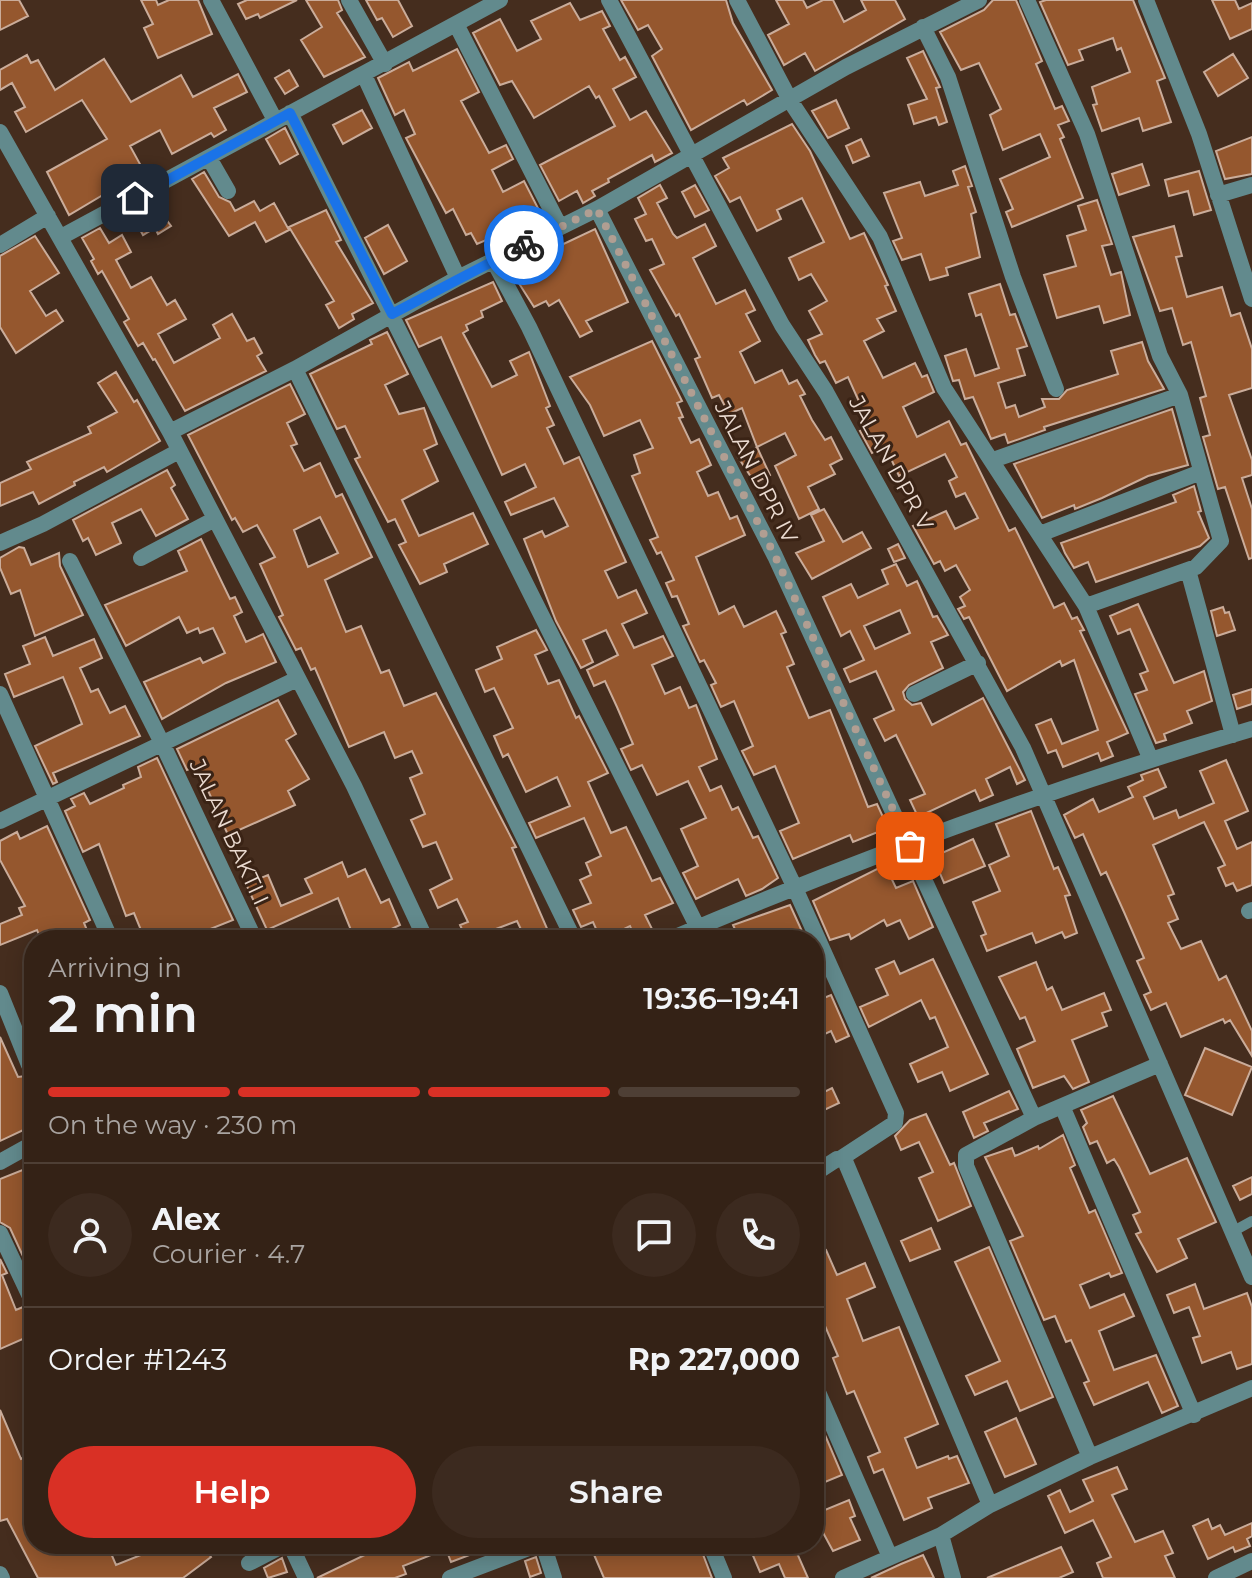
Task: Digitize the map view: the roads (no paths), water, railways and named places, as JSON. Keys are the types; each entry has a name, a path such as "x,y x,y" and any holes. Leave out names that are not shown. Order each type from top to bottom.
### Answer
{"street":[{"path":"211,0 283,117 392,314 564,666 699,930"},
{"path":"349,0 385,64"},
{"path":"61,237 457,26 477,5 500,0"},
{"name":"JALAN DPR V","path":"609,0 782,325 826,392 1023,748 1252,1277"},
{"path":"737,0 791,102 880,237 944,388 1086,606 1151,760"},
{"path":"170,432 295,369 458,278 597,209 923,27 979,0"},
{"path":"1027,0 1087,134 1160,356 1180,395 1221,541 1208,558 1188,570 1086,606"},
{"path":"1146,0 1199,134 1252,299"},
{"path":"457,26 560,227"},
{"path":"923,27 948,77 1013,277 1056,389"},
{"path":"364,75 458,278"},
{"path":"0,132 170,432 383,845 421,930"},
{"path":"209,158 228,191"},
{"path":"1218,195 1252,185"},
{"name":"JALAN DPR IV","path":"597,209 775,556 1034,1118"},
{"path":"0,245 48,216"},
{"path":"493,260 529,327 814,930"},
{"path":"295,369 569,930"},
{"path":"993,460 1180,395"},
{"path":"0,543 43,524 179,451"},
{"path":"1040,534 1201,472"},
{"path":"141,558 215,519"},
{"name":"JALAN BAKTI I","path":"70,561 163,745 250,930"},
{"path":"1188,570 1233,735"},
{"path":"914,694 978,663"},
{"path":"0,821 297,679"},
{"path":"0,694 106,930"},
{"path":"709,930 794,886 1043,795 1252,729"},
{"path":"824,953 897,1116 895,1123 883,1132 824,1167"},
{"path":"0,993 24,1053"},
{"path":"1090,1457 965,1162 969,1150 1034,1118 1160,1064"},
{"path":"1062,1106 1194,1415"},
{"path":"0,1162 24,1149"},
{"path":"840,1159 845,1161 990,1505"},
{"path":"0,1233 24,1284"},
{"path":"843,1578 865,1573 890,1557 941,1535 990,1505 1090,1457 1252,1388"},
{"path":"824,1406 890,1557"},
{"path":"941,1535 953,1578"},
{"path":"249,1563 267,1554"},
{"path":"293,1554 306,1578"},
{"path":"450,1578 514,1554"},
{"path":"545,1554 554,1578"},
{"path":"714,1554 724,1578"},
{"path":"1216,1578 1252,1561"}],"lane":[{"path":"1232,1232 1252,1221"}]}
